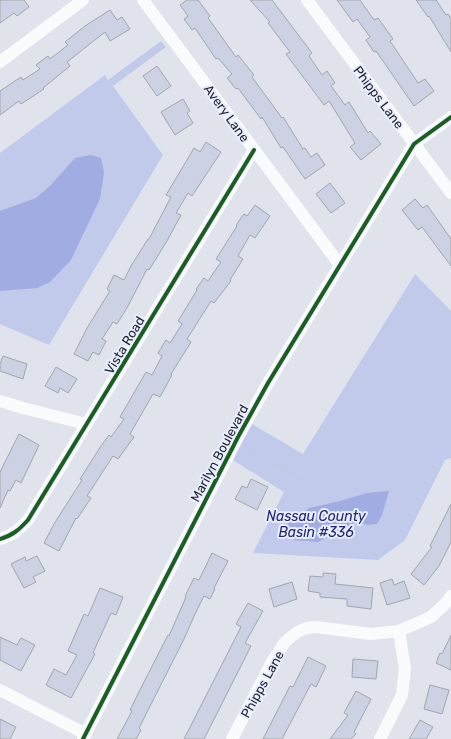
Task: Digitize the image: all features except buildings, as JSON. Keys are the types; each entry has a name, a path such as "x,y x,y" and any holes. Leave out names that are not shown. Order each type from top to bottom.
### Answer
{"street":[{"path":"0,62 83,0"},
{"name":"Avery Lane","path":"143,0 340,265"},
{"name":"Phipps Lane","path":"307,0 451,194"},
{"path":"414,144 451,117"},
{"name":"Marilyn Boulevard","path":"84,736 235,442 268,383 414,144"},
{"name":"Vista Road","path":"0,540 11,536 28,520 254,150"},
{"path":"0,401 86,424"},
{"name":"Phipps Lane","path":"232,739 272,660 285,642 297,632 307,628 316,627 371,634 399,631 431,617 451,596"},
{"path":"380,739 402,695 406,669 399,631"},
{"path":"0,690 84,736"}],"path":[{"path":"235,442 302,480"}],"shaded area":[{"path":"161,41 166,47 113,86 163,155 49,345 0,324 0,153 105,75 108,80"},
{"path":"415,274 451,311 451,458 445,460 405,540 378,560 253,553 284,492 228,457 247,421 303,454"}],"water":[{"path":"91,155 101,158 104,172 100,199 71,260 50,282 37,288 0,291 0,211 36,198 50,186 75,158"},
{"name":"Nassau County Basin #336","path":"389,491 382,515 377,524 368,525 356,522 318,542 294,540 284,526 309,508 367,493"}],"cycle path":[{"path":"83,739 238,437 268,383 414,144 451,117"},
{"path":"0,539 16,532 28,520 254,150"}]}
